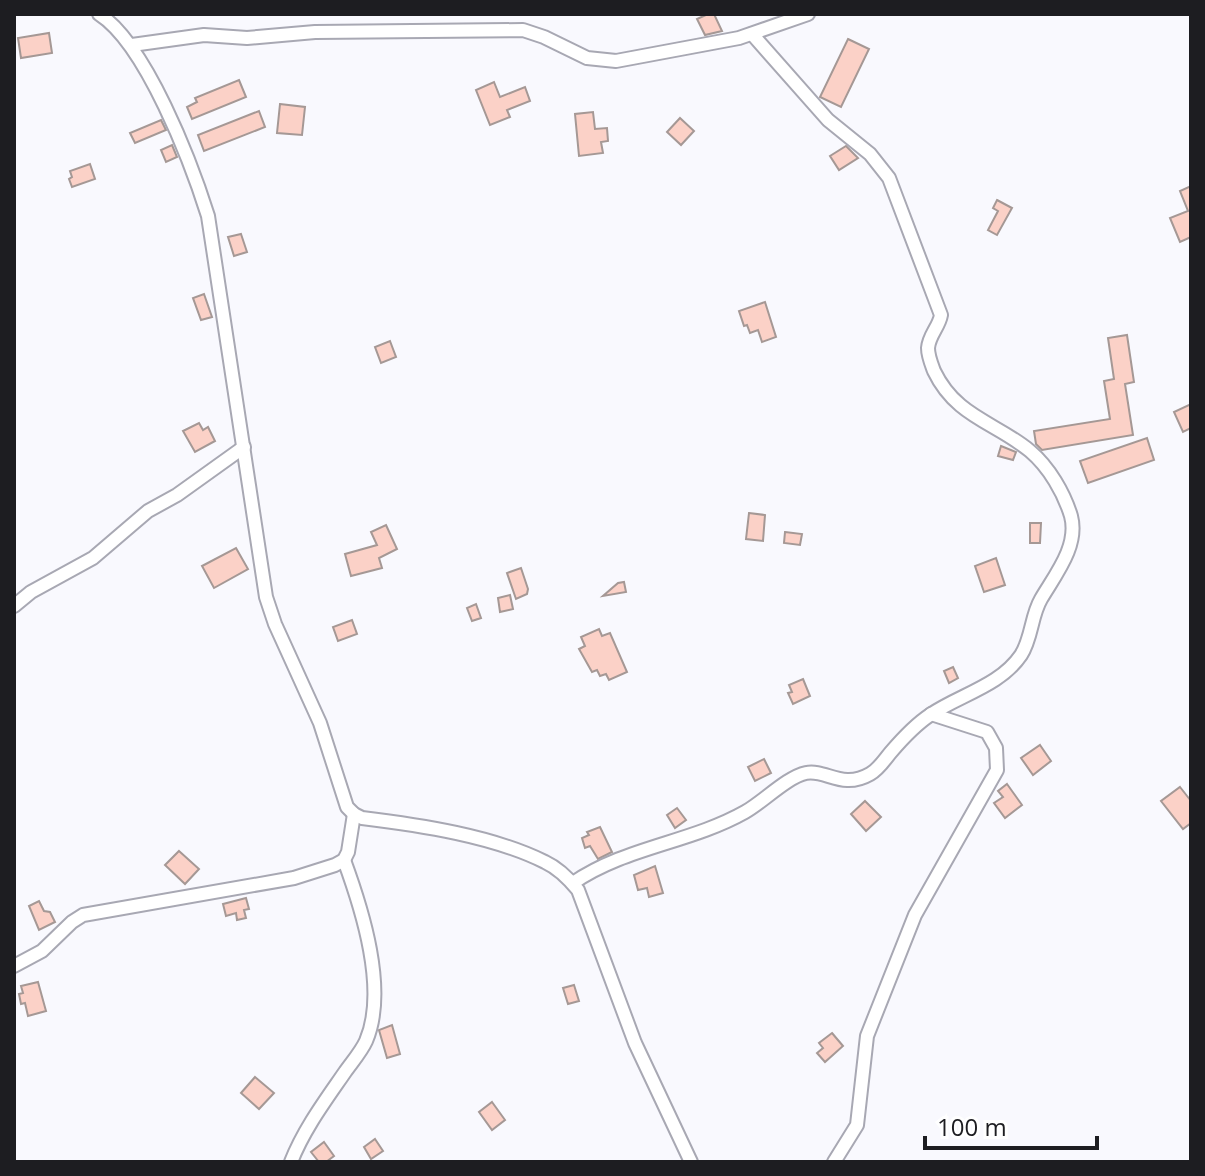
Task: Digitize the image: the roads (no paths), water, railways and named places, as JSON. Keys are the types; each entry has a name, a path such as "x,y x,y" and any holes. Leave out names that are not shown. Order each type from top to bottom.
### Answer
{"street":[{"path":"99,14 112,22 132,45 191,163 208,216 266,597 320,723 347,807 362,818 473,838 522,853 547,863 573,883 635,1043 691,1162"},
{"path":"132,45 204,35 247,38 315,32 523,30 587,58 616,61 752,34 808,14"},
{"path":"573,883 608,863 715,827 803,774 815,773 844,781 869,774 907,733 931,714 996,679 1010,668 1022,654 1037,605 1070,547 1072,522 1065,499 1042,463 1028,449 984,424 955,401 940,381 928,351 929,339 939,325 941,315 889,178 870,154 828,120 752,34"},
{"path":"14,606 31,592 101,553 148,511 177,495 244,447"},
{"path":"834,1162 857,1125 867,1036 915,915 997,770 996,748 987,732 931,714"},
{"path":"291,1162 301,1138 365,1041 373,1014 373,980 362,909 344,860 354,814"},
{"path":"14,966 42,951 83,915 294,878 344,860"}]}
